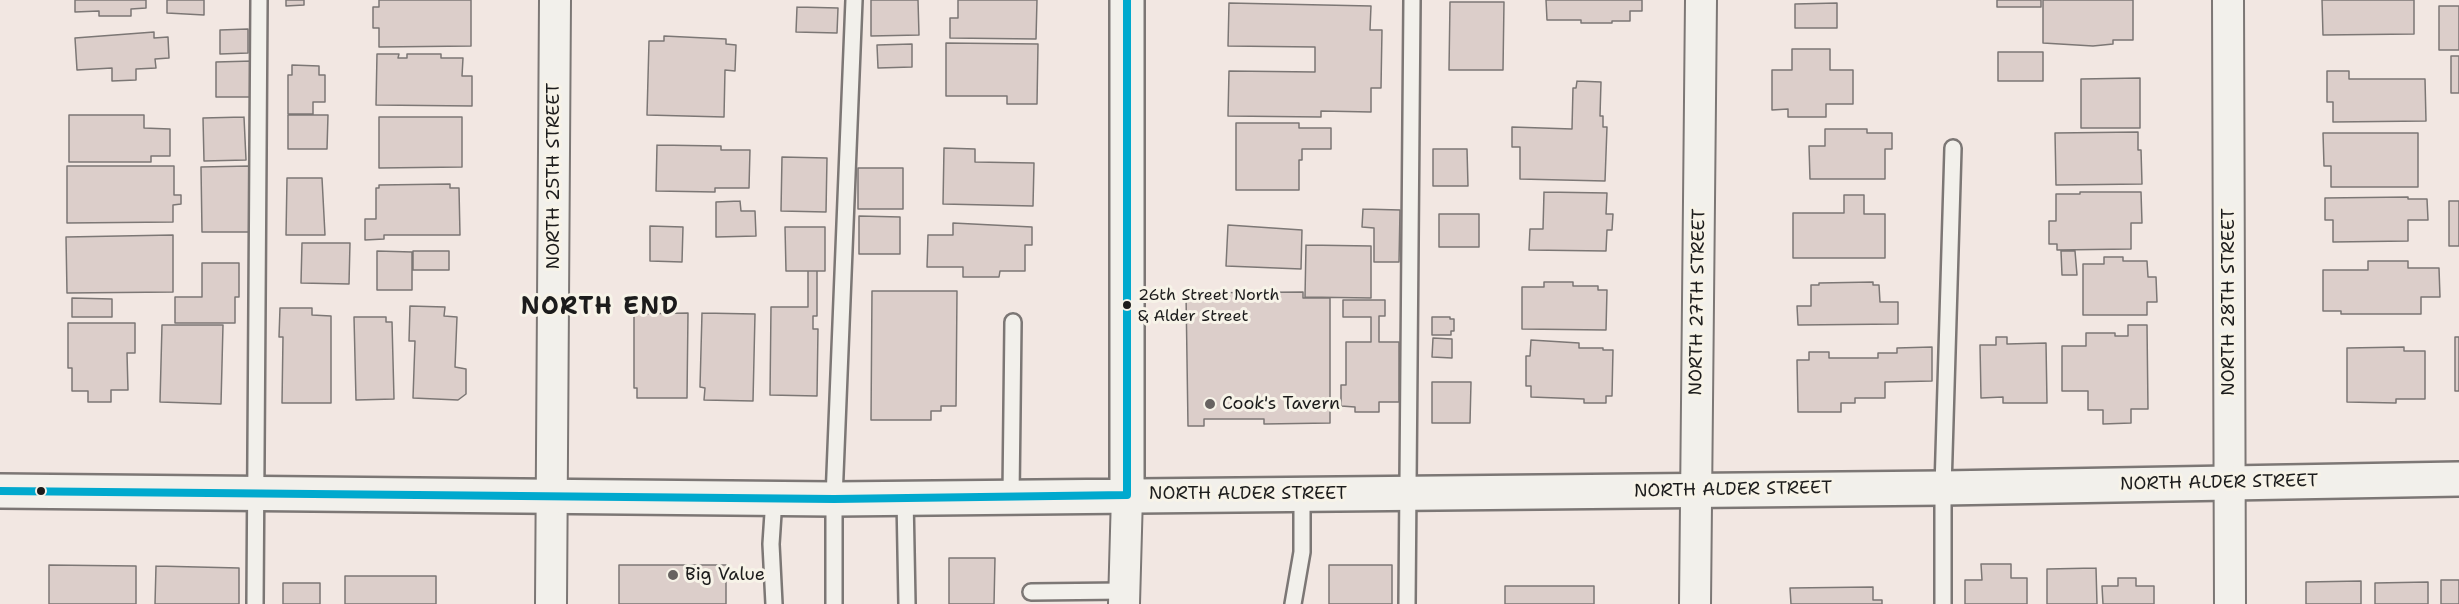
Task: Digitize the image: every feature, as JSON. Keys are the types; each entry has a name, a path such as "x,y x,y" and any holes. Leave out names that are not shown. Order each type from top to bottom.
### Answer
{"street":[{"name":"NORTH 25TH STREET","path":"551,604 555,0"},
{"path":"1124,597 1127,0"},
{"name":"NORTH 27TH STREET","path":"1695,604 1701,0"},
{"name":"NORTH 28TH STREET","path":"2228,0 2230,604"},
{"name":"NORTH ALDER STREET","path":"0,491 834,499 1943,488 2459,479"}],"lane":[{"path":"255,604 259,0"},
{"path":"834,604 834,499 854,0"},
{"path":"1407,604 1412,0"},
{"path":"1943,604 1943,488 1953,148"},
{"path":"1011,496 1013,322"},
{"path":"1293,604 1302,552 1302,494"},
{"path":"905,497 907,604"},
{"path":"774,498 771,544 774,604"},
{"path":"1031,592 1124,597"}],"building":[{"path":"75,0 146,0 146,8 131,9 131,16 99,16 99,11 75,12"},
{"path":"167,0 204,0 204,15 167,13"},
{"path":"286,0 304,0 304,5 286,6"},
{"path":"379,0 471,0 471,46 379,47 379,28 373,28 373,7 379,7"},
{"path":"871,0 918,0 919,35 871,36"},
{"path":"958,0 1037,0 1036,39 950,38 950,18 958,18"},
{"path":"1546,0 1642,0 1642,11 1630,11 1630,21 1612,21 1612,23 1547,20"},
{"path":"1997,0 2041,0 2041,7 1997,7"},
{"path":"2043,0 2133,0 2133,40 2113,40 2113,44 2093,46 2043,43"},
{"path":"2322,0 2414,0 2414,34 2323,35"},
{"path":"1450,2 1504,2 1503,70 1449,70"},
{"path":"1229,3 1371,6 1370,30 1382,30 1381,88 1371,88 1371,112 1321,111 1321,117 1228,116 1229,71 1315,72 1315,47 1228,46"},
{"path":"1837,3 1837,28 1795,28 1795,4"},
{"path":"2439,6 2459,6 2459,50 2439,50"},
{"path":"797,7 838,8 837,33 796,32"},
{"path":"248,29 248,53 220,54 220,30"},
{"path":"154,32 154,38 168,37 169,58 155,59 156,68 136,69 136,80 112,81 112,68 77,70 75,38"},
{"path":"664,36 726,39 726,44 736,45 735,71 725,70 724,117 647,115 649,41 664,41"},
{"path":"946,43 1038,44 1037,104 1007,104 1007,96 946,96"},
{"path":"912,44 912,67 878,68 877,45"},
{"path":"1792,49 1830,49 1830,70 1853,70 1853,104 1826,104 1826,117 1788,117 1788,109 1772,110 1772,70 1792,70"},
{"path":"1998,52 2043,52 2043,81 1998,81"},
{"path":"377,54 399,54 398,58 407,58 407,54 441,54 441,58 463,58 462,76 472,76 472,106 376,105"},
{"path":"2451,56 2459,56 2459,93 2451,93"},
{"path":"253,61 253,97 216,97 216,62"},
{"path":"292,65 319,66 319,75 325,75 325,102 313,102 313,114 288,114 288,75 292,75"},
{"path":"2327,71 2349,71 2349,79 2425,79 2426,121 2333,122 2333,102 2327,102"},
{"path":"2140,78 2140,128 2081,128 2081,79"},
{"path":"1577,81 1601,82 1600,116 1603,116 1603,127 1607,127 1605,181 1520,179 1520,147 1512,147 1512,127 1572,129 1573,88 1576,88"},
{"path":"69,115 144,115 144,128 170,129 170,156 151,156 151,162 69,162"},
{"path":"288,115 328,115 327,149 288,149"},
{"path":"244,117 246,160 204,161 203,118"},
{"path":"379,117 462,117 462,167 379,168"},
{"path":"1236,123 1299,123 1299,128 1331,128 1331,149 1302,149 1302,160 1299,160 1299,190 1236,190"},
{"path":"1825,129 1867,129 1867,133 1892,133 1892,149 1885,149 1885,179 1810,179 1809,146 1825,146"},
{"path":"2138,132 2142,184 2056,185 2055,133"},
{"path":"2323,133 2418,133 2418,187 2331,187 2331,166 2324,166"},
{"path":"657,145 721,146 721,150 750,150 749,188 715,188 715,192 656,191"},
{"path":"944,148 975,149 975,162 1034,163 1033,206 943,204"},
{"path":"1433,149 1467,149 1468,186 1433,186"},
{"path":"782,157 827,158 826,212 781,211"},
{"path":"67,166 174,166 174,195 181,195 181,204 173,205 173,222 67,223"},
{"path":"250,166 251,232 202,232 201,167"},
{"path":"858,168 903,168 903,209 858,209"},
{"path":"287,178 322,178 325,235 286,235"},
{"path":"450,184 450,188 459,188 460,235 384,235 384,239 365,240 365,219 376,219 376,188 379,188 379,185"},
{"path":"1544,192 1607,193 1606,214 1613,214 1612,230 1607,230 1606,251 1529,250 1530,229 1543,229"},
{"path":"2080,192 2141,192 2142,223 2131,223 2131,249 2057,250 2057,244 2049,244 2049,221 2056,221 2056,194 2080,194"},
{"path":"1844,195 1864,195 1864,214 1885,214 1885,258 1793,258 1793,213 1844,213"},
{"path":"2408,197 2408,199 2427,199 2428,220 2408,220 2408,241 2333,242 2333,220 2325,220 2325,198"},
{"path":"740,201 741,211 755,211 756,236 716,237 716,202"},
{"path":"2449,201 2459,201 2459,246 2449,246"},
{"path":"1363,209 1400,210 1399,262 1374,262 1374,228 1362,227"},
{"path":"1439,214 1479,214 1479,247 1439,247"},
{"path":"859,216 900,217 900,254 859,254"},
{"path":"953,223 1032,227 1032,245 1025,245 1025,271 1000,271 999,277 963,277 963,267 927,267 928,235 953,235"},
{"path":"1228,225 1302,230 1301,269 1226,266"},
{"path":"650,226 683,227 682,262 650,261"},
{"path":"785,227 825,227 825,271 786,271"},
{"path":"173,235 173,292 67,293 66,237"},
{"path":"302,243 350,243 349,284 301,283"},
{"path":"1306,245 1371,246 1371,298 1305,297"},
{"path":"377,251 412,252 412,290 377,290"},
{"path":"413,251 449,251 449,270 413,270"},
{"path":"2061,251 2075,251 2077,275 2062,275"},
{"path":"2104,257 2123,257 2123,261 2147,261 2148,277 2156,277 2157,302 2147,302 2147,315 2083,315 2083,264 2104,264"},
{"path":"2368,261 2408,261 2408,268 2439,268 2440,297 2421,297 2421,314 2341,314 2341,311 2323,311 2323,270 2368,270"},
{"path":"202,263 239,263 239,297 235,297 235,323 175,323 175,297 202,297"},
{"path":"808,271 817,271 817,316 813,316 813,329 818,329 817,396 770,395 771,307 808,307"},
{"path":"1544,282 1573,282 1573,286 1598,286 1598,290 1607,290 1606,330 1522,329 1522,287 1544,287"},
{"path":"1873,282 1873,285 1879,285 1880,302 1898,302 1898,324 1798,325 1797,306 1811,306 1811,285"},
{"path":"872,291 957,291 956,406 941,406 941,411 931,411 931,420 871,420"},
{"path":"1303,292 1303,298 1330,298 1330,423 1264,424 1264,419 1204,419 1204,426 1188,426 1186,293"},
{"path":"72,298 112,299 112,317 72,317"},
{"path":"1343,300 1385,300 1385,316 1379,316 1379,342 1399,342 1399,402 1379,402 1379,412 1355,412 1355,407 1341,406 1341,385 1346,385 1346,342 1371,342 1371,317 1343,317"},
{"path":"410,306 445,307 444,316 457,317 455,367 466,369 466,394 458,400 413,398 415,341 409,341"},
{"path":"280,308 312,308 312,315 331,316 331,403 282,403 283,337 279,337"},
{"path":"688,313 687,398 637,398 637,388 634,388 634,314"},
{"path":"702,313 755,314 753,401 704,400 705,388 700,387"},
{"path":"354,317 386,317 386,322 392,322 394,399 356,400"},
{"path":"1432,317 1454,319 1454,331 1451,331 1451,335 1432,335"},
{"path":"68,323 135,323 135,353 127,353 128,390 111,390 111,402 88,402 88,391 72,391 72,368 68,368"},
{"path":"162,325 223,325 221,404 160,402"},
{"path":"2128,325 2147,325 2148,409 2131,409 2131,423 2103,424 2103,410 2088,410 2088,391 2062,391 2062,346 2086,346 2086,333 2115,333 2115,336 2128,336"},
{"path":"1996,337 2007,337 2007,344 2046,343 2047,403 2003,403 2003,397 1981,398 1980,345 1996,345"},
{"path":"2455,337 2459,337 2459,391 2455,391"},
{"path":"1433,338 1452,339 1452,358 1432,357"},
{"path":"1531,340 1579,343 1579,348 1613,350 1612,396 1606,396 1606,403 1584,403 1584,399 1531,397 1531,386 1526,386 1526,356 1530,356"},
{"path":"1932,347 1932,381 1885,382 1885,398 1855,398 1855,403 1841,403 1841,412 1798,412 1797,360 1809,360 1809,352 1829,352 1829,358 1878,358 1878,353 1897,353 1897,348"},
{"path":"2404,347 2404,351 2425,351 2425,399 2396,399 2396,403 2347,402 2347,348"},
{"path":"1432,382 1471,382 1470,423 1432,423"},
{"path":"949,558 995,558 994,604 949,604"},
{"path":"1981,564 2011,564 2011,578 2027,578 2027,604 1965,604 1965,580 1982,580"},
{"path":"49,565 136,566 136,604 49,604"},
{"path":"619,565 726,565 726,604 619,604"},
{"path":"1329,565 1392,565 1392,604 1329,604"},
{"path":"156,566 239,568 239,604 155,604"},
{"path":"2096,568 2097,604 2047,604 2047,569"},
{"path":"345,576 436,576 436,604 345,604"},
{"path":"2118,578 2136,578 2136,586 2154,586 2154,604 2103,604 2102,586 2118,586"},
{"path":"2441,580 2459,580 2459,604 2441,604"},
{"path":"2361,581 2361,604 2306,604 2306,582"},
{"path":"2428,582 2428,604 2375,604 2375,583"},
{"path":"283,583 320,583 320,604 283,604"},
{"path":"1505,586 1594,586 1594,604 1505,604"},
{"path":"1873,587 1873,600 1882,600 1882,604 1791,604 1790,588"}],"transit line":[{"path":"1127,0 1127,495"},
{"path":"0,491 834,499 1127,495"}],"place":[{"name":"26th Street North & Alder Street","path":"1127,305"},
{"name":"Cook's Tavern","path":"1210,404"},
{"name":"Big Value","path":"673,575"}],"district":[{"name":"NORTH END","path":"600,308"}]}
